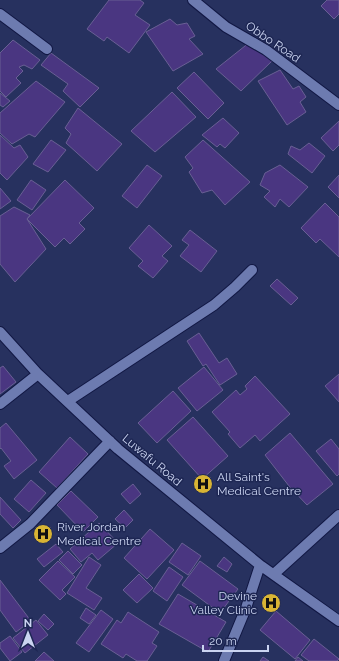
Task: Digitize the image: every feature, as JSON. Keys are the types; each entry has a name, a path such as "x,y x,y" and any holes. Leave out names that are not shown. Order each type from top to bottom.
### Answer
{"street":[{"name":"Obbo Road","path":"193,0 226,27 266,50 339,105"},
{"path":"0,14 47,49"},
{"path":"68,402 214,305 235,288 252,270"},
{"name":"Luwafu Road","path":"0,332 38,374 110,441 260,565 339,620"},
{"path":"0,404 38,374"},
{"path":"0,548 30,524 110,441"},
{"path":"274,574 339,515"},
{"path":"224,661 246,608 260,565"}],"building":[{"path":"109,0 140,0 144,3 135,15 150,25 129,53 107,37 104,41 87,29"},
{"path":"327,0 339,0 339,14 334,19 321,6"},
{"path":"170,19 177,25 187,23 195,36 189,39 203,54 173,71 146,32"},
{"path":"13,40 40,60 32,69 24,65 19,67 23,71 16,78 21,83 6,97 0,91 0,53"},
{"path":"250,42 272,61 241,91 216,69"},
{"path":"51,53 99,88 80,107 63,91 68,84 41,65"},
{"path":"280,70 293,89 299,86 306,97 300,102 306,112 287,125 258,81"},
{"path":"194,72 224,103 208,119 177,88"},
{"path":"36,81 65,102 35,137 29,134 12,144 0,133 0,113"},
{"path":"172,92 196,117 155,152 131,131"},
{"path":"0,93 10,101 3,107 0,105"},
{"path":"78,108 122,144 97,171 66,143 71,134 65,128"},
{"path":"223,118 239,133 225,148 220,144 217,147 202,135"},
{"path":"339,121 339,145 333,151 321,138"},
{"path":"0,135 14,148 20,145 28,157 7,180 0,173"},
{"path":"51,140 66,150 48,172 33,164"},
{"path":"203,140 250,182 225,205 212,190 202,193 189,172 193,168 185,157"},
{"path":"309,143 325,156 312,173 288,154 291,146 300,150"},
{"path":"147,165 162,176 137,208 122,196"},
{"path":"280,165 308,187 289,207 280,199 275,207 264,197 270,191 260,185 265,173"},
{"path":"339,175 339,198 328,187"},
{"path":"31,180 46,190 32,210 17,200"},
{"path":"65,180 94,208 79,223 85,229 70,244 64,238 55,247 27,219"},
{"path":"0,188 11,201 0,209"},
{"path":"325,203 339,217 339,257 320,239 316,243 301,228"},
{"path":"14,207 30,215 27,219 46,249 15,282 0,264 0,216"},
{"path":"149,225 172,246 162,256 168,261 153,278 138,266 143,261 129,248"},
{"path":"190,230 217,251 201,272 180,256 189,245 182,240"},
{"path":"277,279 298,298 291,305 270,286"},
{"path":"199,333 219,363 227,358 237,374 220,385 206,364 203,366 187,341"},
{"path":"3,366 16,382 0,394 0,368"},
{"path":"204,367 223,390 197,411 178,388"},
{"path":"339,374 339,402 325,386"},
{"path":"255,376 290,414 260,441 255,435 240,448 228,434 230,432 212,412 236,390 240,395 247,389 245,386"},
{"path":"173,391 191,411 157,443 138,423"},
{"path":"193,417 228,456 202,479 167,440"},
{"path":"6,423 37,460 14,479 4,466 11,461 1,448 0,449 0,428"},
{"path":"290,433 333,484 307,505 289,486 265,455"},
{"path":"70,437 88,454 57,488 39,472"},
{"path":"331,439 339,449 339,474 337,476 316,451"},
{"path":"31,480 46,493 29,512 14,499"},
{"path":"133,484 141,494 130,504 121,494"},
{"path":"71,491 98,517 83,532 57,505"},
{"path":"0,497 21,520 13,528 0,514"},
{"path":"124,510 133,520 125,528 115,519"},
{"path":"99,523 118,543 98,560 92,553 81,562 70,549"},
{"path":"150,529 174,550 147,579 124,558"},
{"path":"182,543 201,556 188,575 169,562"},
{"path":"56,544 63,552 44,567 37,559"},
{"path":"68,551 82,565 73,574 59,560"},
{"path":"89,557 101,565 86,588 102,598 94,610 67,593"},
{"path":"224,557 232,564 227,572 217,566"},
{"path":"58,561 75,577 62,590 66,594 60,600 39,580"},
{"path":"200,561 238,589 220,613 182,585"},
{"path":"169,567 183,577 167,601 153,591"},
{"path":"139,574 153,588 137,603 123,590"},
{"path":"0,580 31,621 16,632 0,610"},
{"path":"178,594 226,622 208,652 159,624"},
{"path":"86,608 96,615 89,624 80,618"},
{"path":"101,610 113,619 89,652 76,643"},
{"path":"276,611 310,640 295,659 260,630"},
{"path":"128,612 159,632 152,643 157,646 147,661 137,661 126,654 123,658 101,644 117,620 121,623"},
{"path":"44,614 54,624 48,630 38,621"},
{"path":"36,620 48,635 25,653 13,638"},
{"path":"10,636 22,652 10,661 0,648 0,643"},
{"path":"314,639 339,659 337,661 309,661 301,655"},
{"path":"44,652 54,661 35,661"},
{"path":"263,657 269,661 260,661"},
{"path":"298,657 303,661 295,661"}],"place":[{"name":"All Saint's Medical Centre","path":"203,484"},
{"name":"River Jordan Medical Centre","path":"43,534"},
{"name":"Devine Valley Clinic","path":"271,603"}]}
